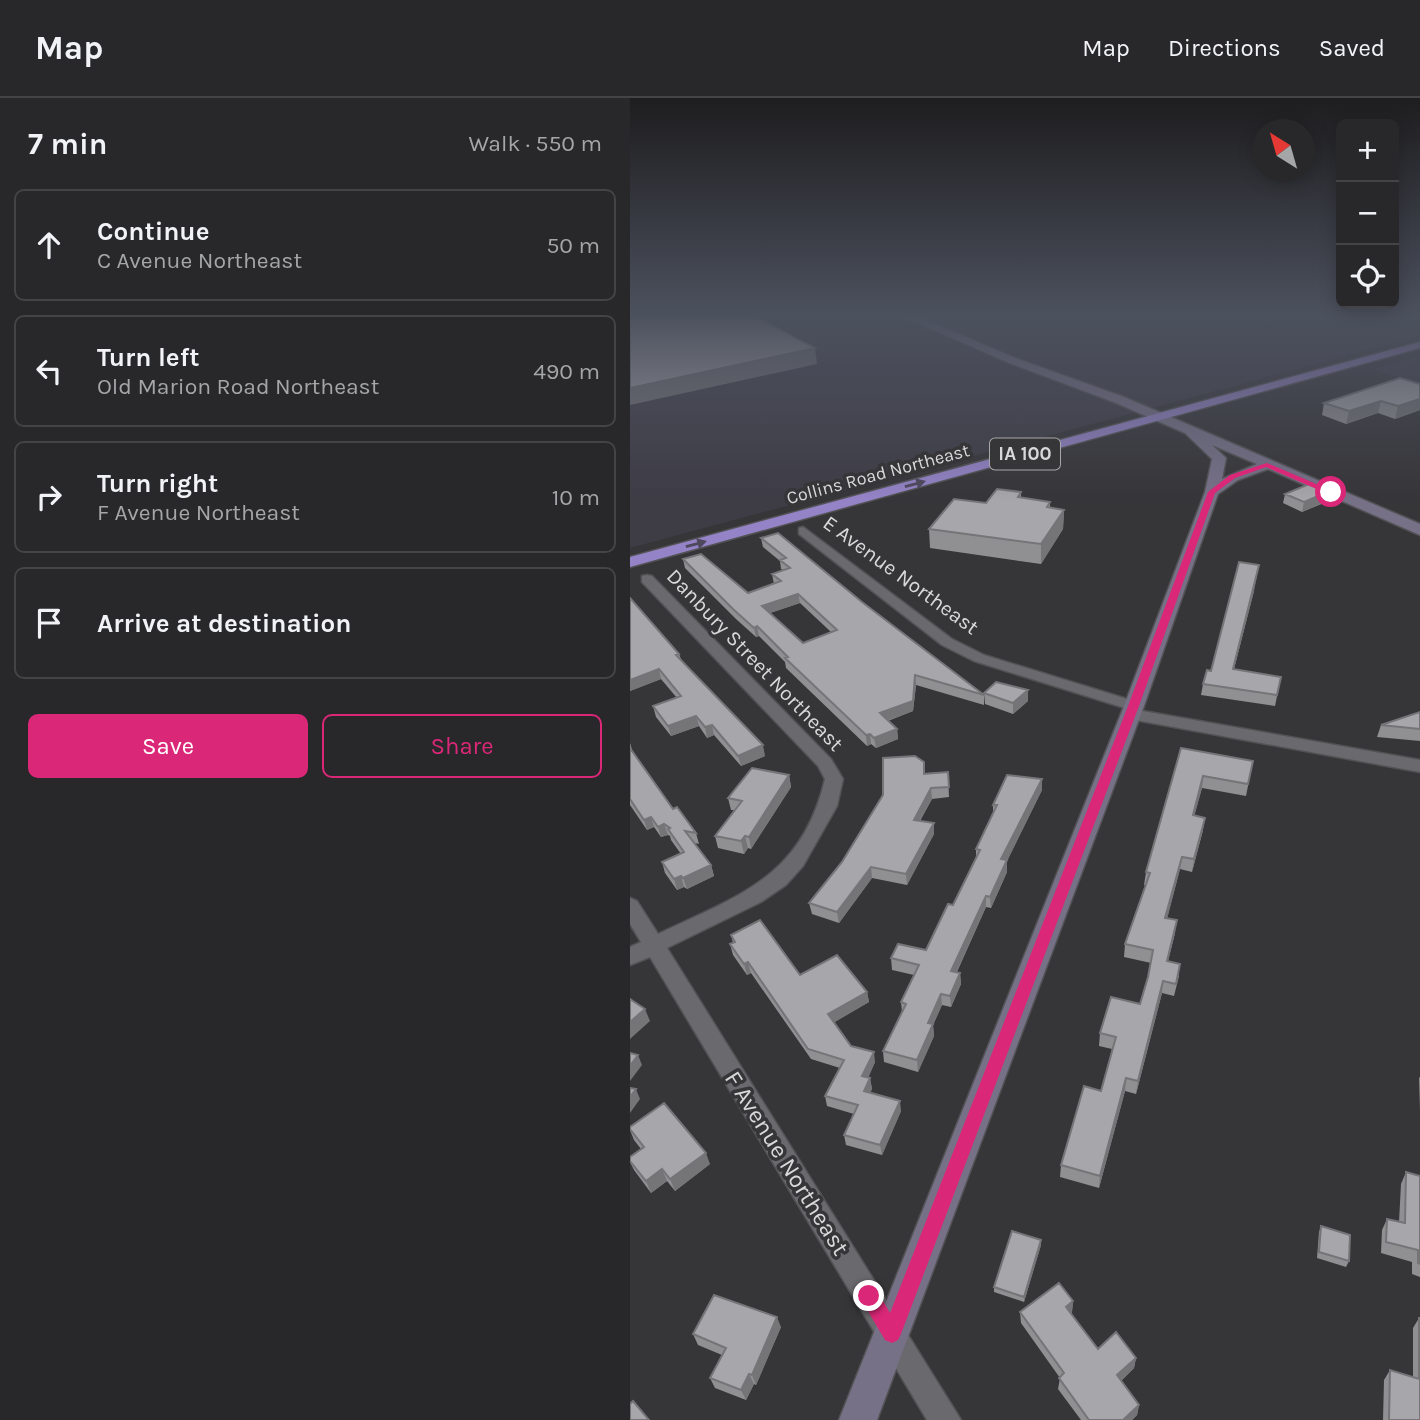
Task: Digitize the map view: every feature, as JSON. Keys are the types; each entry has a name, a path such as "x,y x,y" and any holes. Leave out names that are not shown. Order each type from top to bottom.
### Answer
{"highway":[{"name":"Collins Road Northeast","path":"630,548 1264,378"},
{"name":"Collins Road Northeast","path":"630,562 1301,378"}],"main road":[{"path":"1059,378 1143,410 1420,530"},
{"path":"1077,378 1119,400"},
{"path":"858,1420 1132,710 1212,492 1219,458 1190,431"},
{"path":"1212,492 1233,477 1267,465"}],"street":[{"name":"E Avenue Northeast","path":"803,531 947,642 979,658 1132,710 1420,766"},
{"name":"Danbury Street Northeast","path":"630,957 754,897 779,880 796,862 828,806 834,779 825,763 647,579"},
{"name":"F Avenue Northeast","path":"630,906 945,1420"}],"shaded area":[{"path":"630,378 1265,378 630,548"},
{"path":"1398,378 1420,378 1420,385"}],"building":[{"path":"630,378 678,378 630,388"},
{"path":"1400,378 1420,384 1420,399 1398,406 1381,401 1349,411 1324,403"},
{"path":"1309,484 1328,492 1304,502 1285,494"},
{"path":"997,489 1021,492 1018,497 1050,502 1047,507 1064,510 1041,544 929,529 954,499 986,503"},
{"path":"778,533 862,602 984,695 915,675 913,701 880,713 897,729 874,738 870,734 866,735 785,658 788,657 757,626 754,628 734,610 683,559 701,554 748,593 781,581 772,574 790,568 780,560 786,558 761,538","holes":["798,594 837,630 803,643 762,606"]},
{"path":"1239,562 1259,565 1233,669 1281,677 1277,695 1203,684 1207,670 1211,671"},
{"path":"630,598 679,654 676,655 763,745 738,756 712,725 705,727 696,716 668,726 653,706 681,696 659,669 630,680"},
{"path":"996,682 1028,690 1013,703 984,693"},
{"path":"1420,712 1420,729 1381,725"},
{"path":"630,748 673,809 677,807 696,833 685,831 711,865 683,878 681,876 674,879 662,862 684,852 668,829 670,828 664,824 658,827 651,817 644,820 630,799"},
{"path":"1181,748 1253,761 1248,784 1203,776 1193,815 1205,818 1194,859 1182,857 1165,918 1177,920 1167,961 1180,964 1176,984 1163,981 1138,1081 1126,1078 1100,1176 1061,1165 1084,1086 1101,1091 1116,1037 1100,1033 1111,997 1140,1004 1148,977 1153,950 1125,944 1150,873 1146,872"},
{"path":"915,756 924,762 924,774 948,772 949,787 931,788 914,820 934,823 906,874 871,867 837,912 809,903 842,862 883,795 883,758"},
{"path":"752,768 789,775 749,837 745,836 741,841 715,836 742,801 728,798"},
{"path":"1007,775 1042,779 1001,859 1007,860 990,897 986,896 951,971 960,973 950,996 941,994 928,1023 933,1024 917,1060 883,1051 906,1004 901,1002 919,965 891,958 898,944 926,950 948,904 953,905 980,850 976,849 997,805 993,805"},
{"path":"760,920 800,975 837,955 867,992 828,1014 851,1046 874,1052 862,1076 870,1078 864,1091 900,1101 880,1145 844,1135 858,1105 825,1096 844,1060 808,1049 748,962 744,964 730,944 735,942 731,935"},
{"path":"630,999 645,1009 630,1022"},
{"path":"630,1053 638,1055 630,1066"},
{"path":"664,1103 706,1153 670,1179 662,1169 646,1181 630,1161 630,1157 644,1147 630,1127"},
{"path":"1406,1172 1420,1176 1420,1264 1418,1250 1386,1242 1387,1219 1405,1223"},
{"path":"1321,1226 1350,1235 1349,1261 1319,1252"},
{"path":"1012,1231 1041,1240 1024,1297 994,1287"},
{"path":"1059,1283 1073,1301 1066,1307 1098,1349 1116,1332 1136,1358 1117,1375 1139,1405 1123,1420 1089,1420 1059,1378 1064,1373 1020,1312"},
{"path":"714,1295 777,1317 752,1375 749,1374 741,1390 710,1378 726,1348 693,1334"},
{"path":"1419,1318 1420,1420 1389,1420 1390,1370 1419,1379"},
{"path":"633,1401 649,1420 630,1420 630,1404"}],"route":[{"path":"869,1296 892,1334 1133,706 1212,492 1233,477 1267,465 1331,492"}]}
